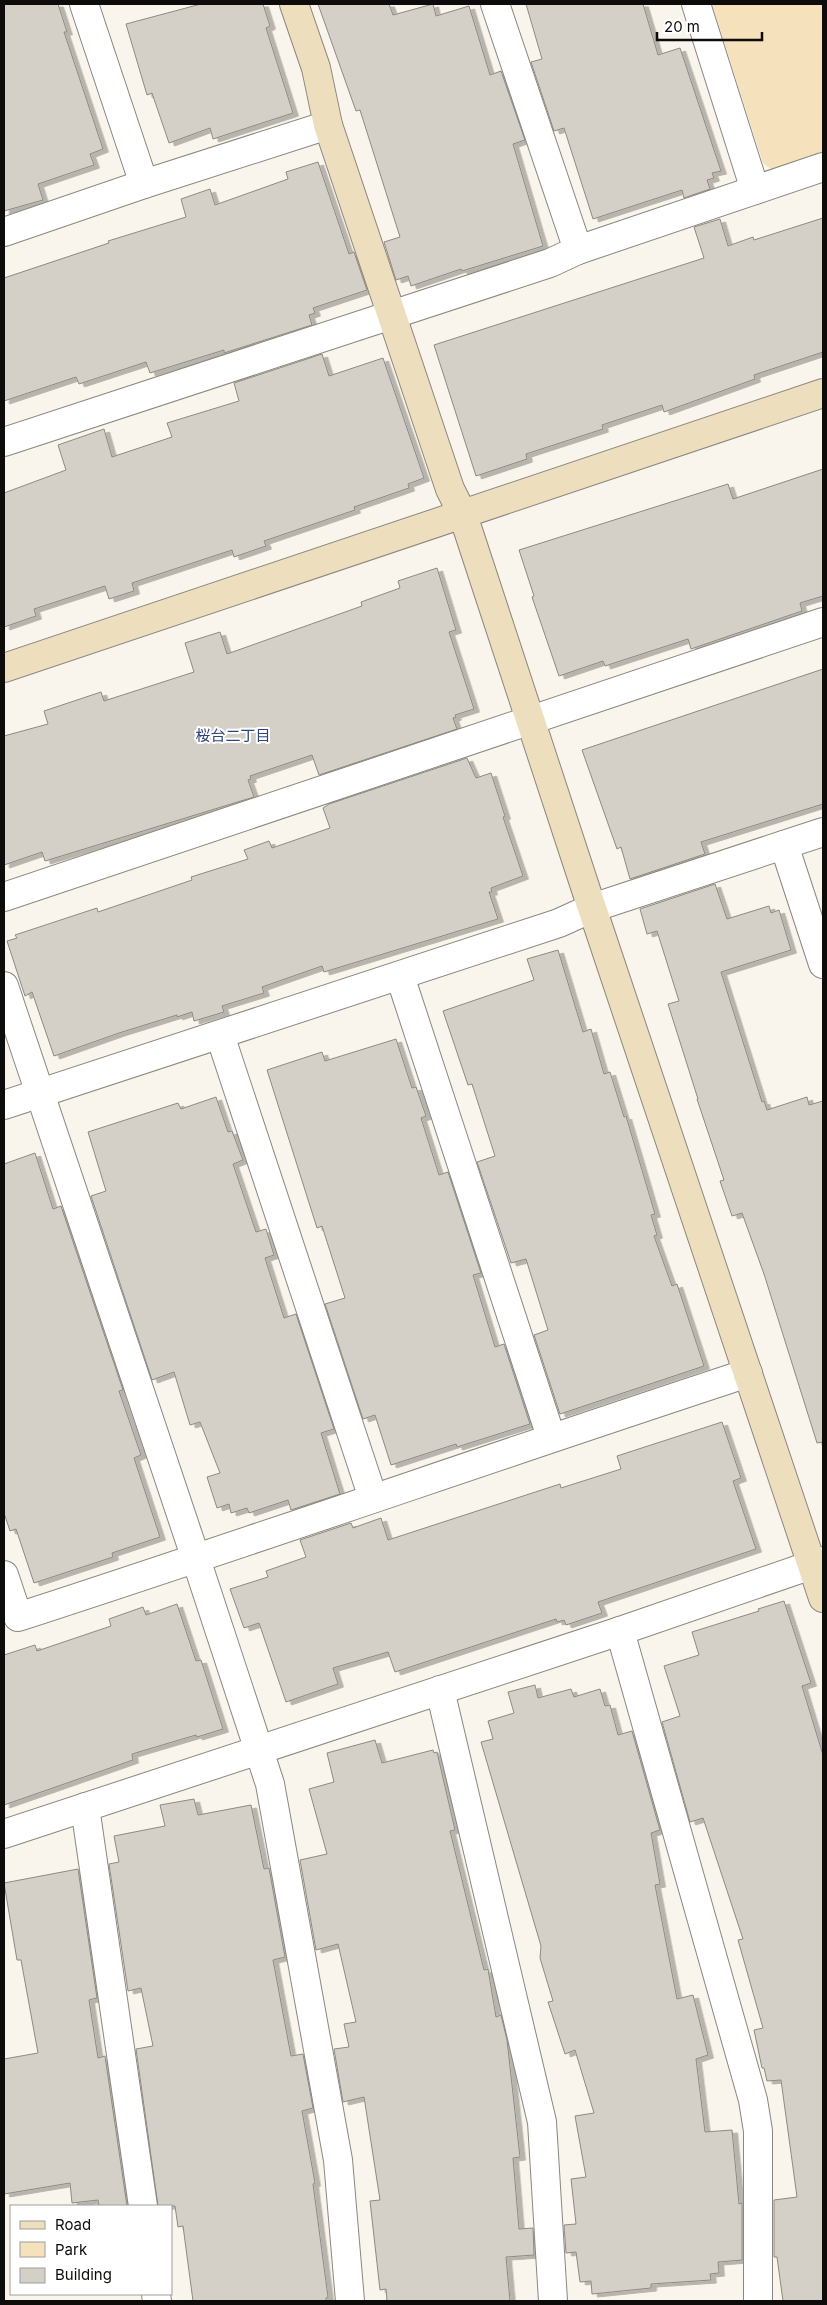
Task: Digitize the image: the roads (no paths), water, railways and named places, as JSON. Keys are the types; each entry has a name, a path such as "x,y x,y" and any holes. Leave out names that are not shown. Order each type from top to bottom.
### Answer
{"street":[{"path":"84,4 144,184"},
{"path":"294,4 316,68 328,125 450,489 463,515 748,1373 818,1562 823,1598"},
{"path":"495,4 578,250"},
{"path":"696,4 756,190"},
{"path":"4,232 144,184 328,125"},
{"path":"4,442 550,263 578,250 823,167"},
{"path":"4,668 823,393"},
{"path":"4,897 823,622"},
{"path":"4,1105 559,923 592,908 823,832"},
{"path":"784,845 823,964"},
{"path":"400,976 551,1437"},
{"path":"4,986 270,1784 338,2160 350,2301"},
{"path":"220,1035 373,1498"},
{"path":"4,1575 18,1617 196,1559 551,1437 748,1373"},
{"path":"4,1834 620,1631 818,1562"},
{"path":"620,1631 753,2100 758,2132 758,2301"},
{"path":"440,1690 542,2122 553,2301"},
{"path":"85,1807 143,2205"}],"district":[{"name":"桜台二丁目","path":"233,736"}]}
